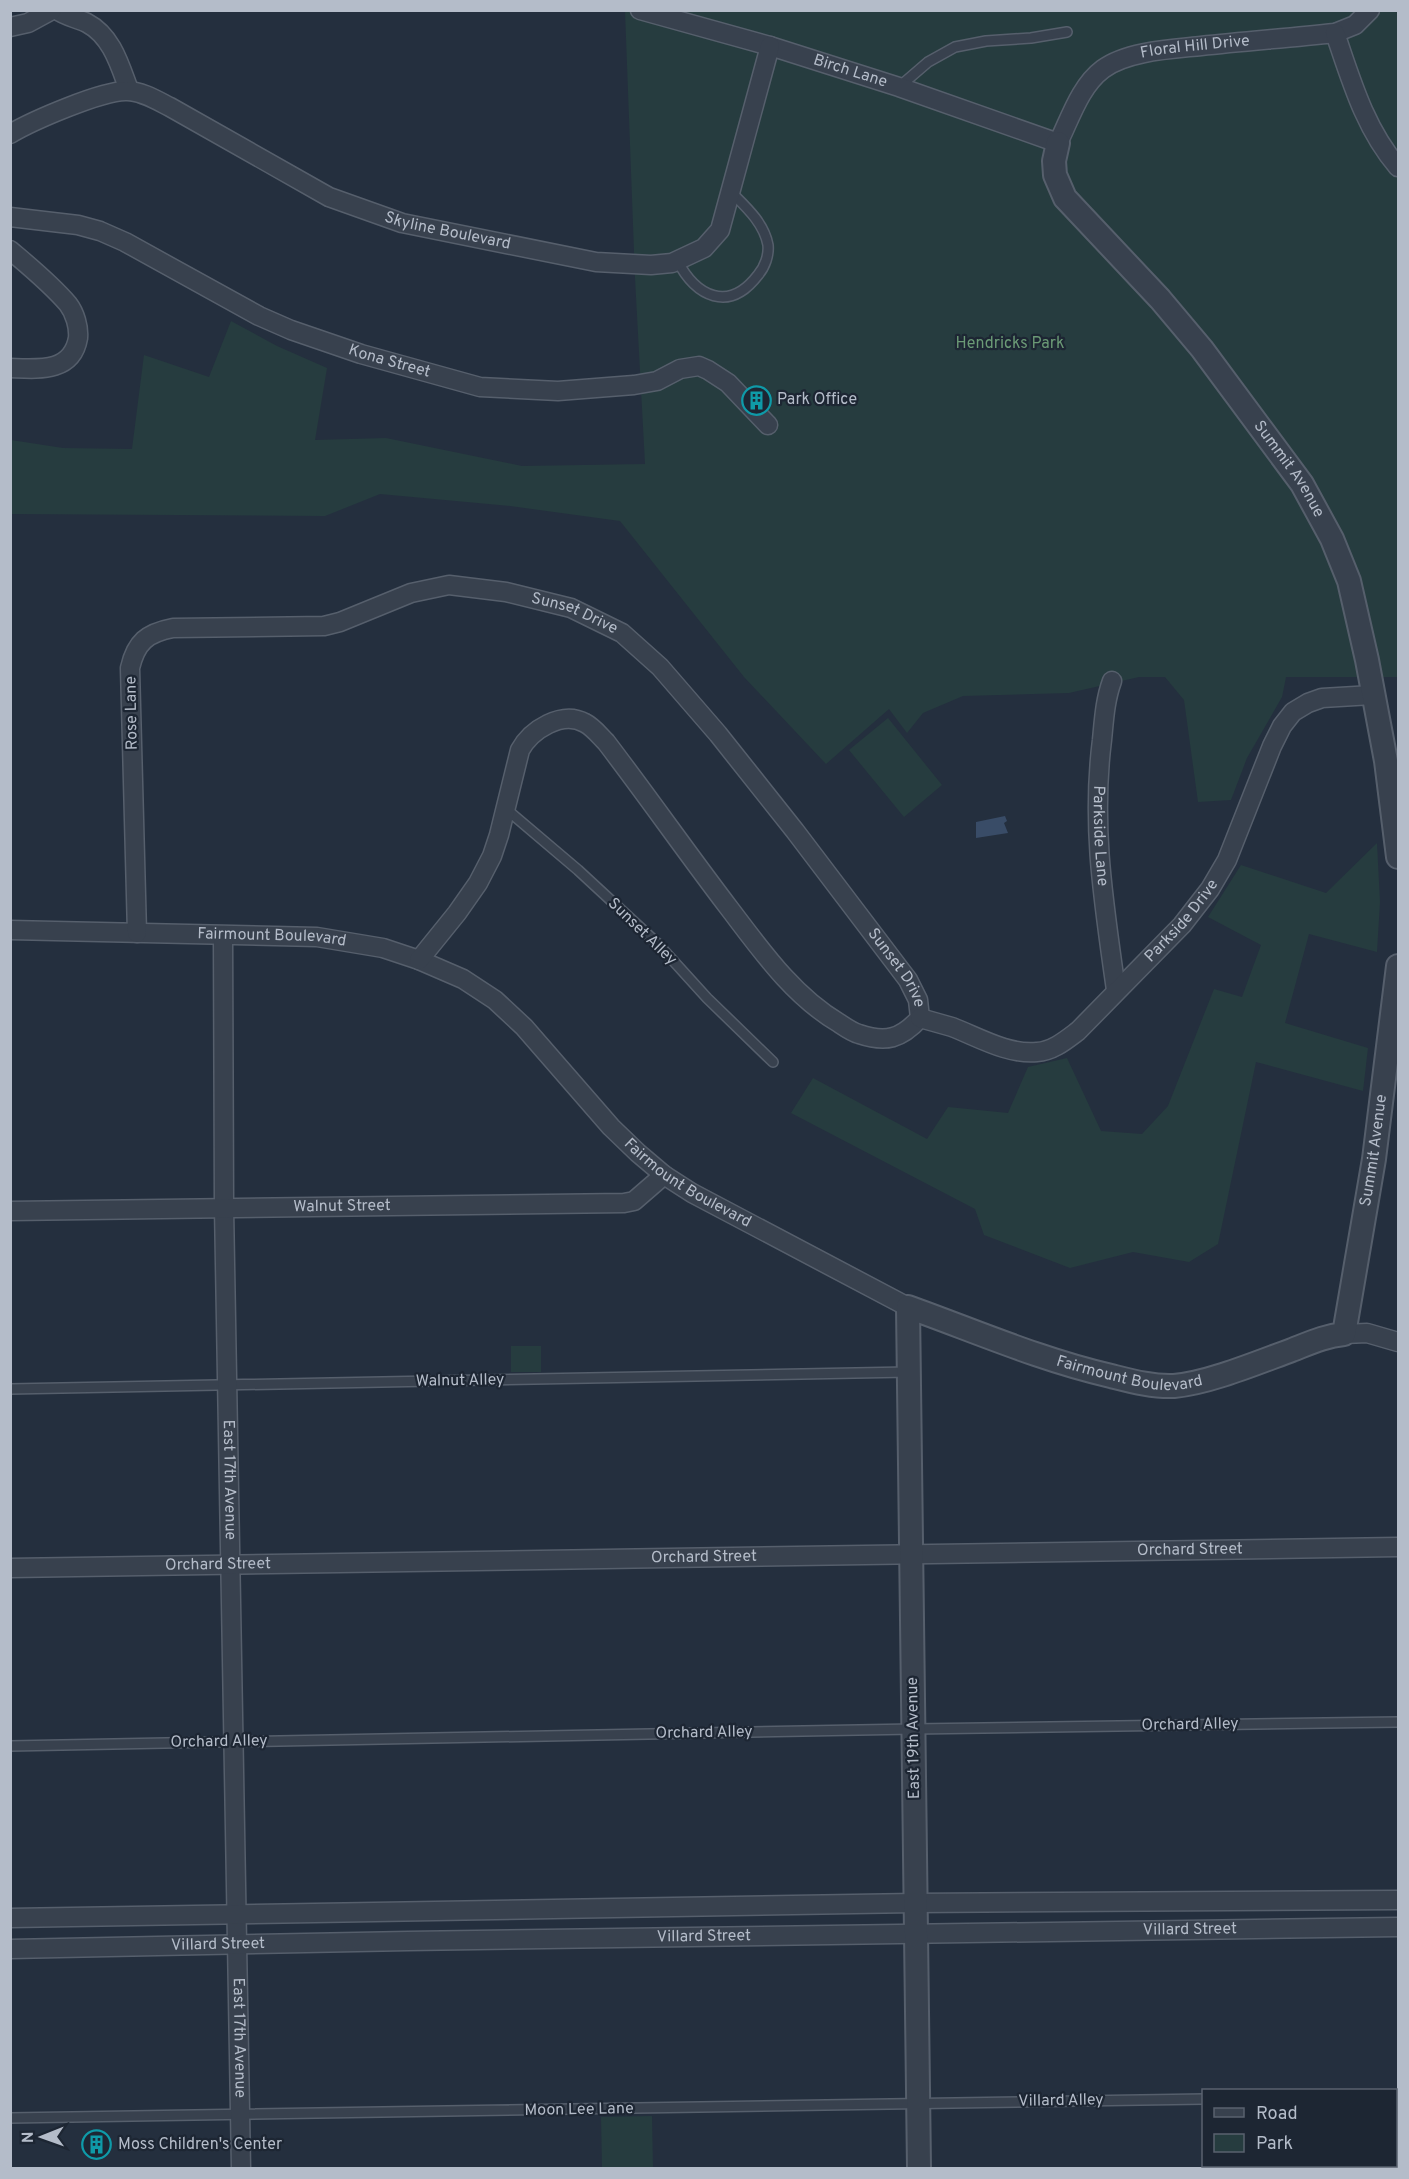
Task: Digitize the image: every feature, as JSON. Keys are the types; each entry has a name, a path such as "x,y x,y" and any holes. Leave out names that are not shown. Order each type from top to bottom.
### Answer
{"street":[{"path":"10,27 28,23 54,10 86,22 98,29 111,46 129,90 110,93 71,107 10,134"},
{"name":"Birch Lane","path":"640,10 770,45 1058,143"},
{"name":"Floral Hill Drive","path":"1058,143 1081,96 1094,78 1104,68 1118,61 1166,50 1335,33 1355,25 1370,10"},
{"path":"1335,33 1362,109 1389,157 1398,167"},
{"name":"Skyline Boulevard","path":"129,90 170,107 329,197 402,223 596,262 651,265 672,263 704,248 720,230 770,45"},
{"name":"Summit Avenue","path":"1058,143 1054,161 1055,175 1065,198 1160,299 1202,349 1282,456 1320,515 1332,539 1348,581 1367,660 1372,694 1394,792 1398,857"},
{"name":"Kona Street","path":"10,217 78,225 100,231 125,242 259,316 291,330 361,354 480,387 558,391 634,385 657,381 680,369 699,366 728,383 768,425"},
{"path":"10,250 69,305 79,331 76,348 71,357 62,363 50,367 10,368"},
{"name":"Sunset Drive","path":"285,625 316,626 340,622 411,593 449,585 506,592 571,608 622,633 660,667 718,734 795,831 908,980 918,1000 920,1018 908,1031 896,1038 878,1039 857,1034 811,1004 763,953 599,735 584,722 575,719 550,723 525,740 520,750 492,856 478,884 419,960"},
{"name":"Rose Lane","path":"137,933 130,668 134,653 143,639 158,631 173,628 285,625"},
{"name":"Parkside Lane","path":"1112,681 1107,696 1097,777 1097,826 1099,868 1116,990"},
{"name":"Parkside Drive","path":"920,1018 949,1026 1007,1048 1038,1052 1063,1043 1182,925 1210,889 1227,860 1241,828 1272,746 1282,726 1293,712 1322,698 1372,694"},
{"name":"Fairmount Boulevard","path":"10,930 335,939 383,948 419,960 463,979 495,1000 561,1068 611,1127 664,1175 692,1193 908,1307 1096,1373 1174,1386 1234,1371 1313,1341 1344,1334 1367,1333 1398,1342"},
{"name":"East 17th Avenue","path":"223,936 224,1207 241,2169"},
{"name":"Summit Avenue","path":"1344,1334 1374,1159 1398,966"},
{"name":"Walnut Street","path":"10,1211 624,1203 634,1201 664,1175"},
{"name":"East 19th Avenue","path":"908,1307 919,2169"},
{"name":"Orchard Street","path":"10,1568 1398,1548"},
{"name":"Villard Street","path":"10,1918 915,1903 1398,1900"},
{"name":"Villard Street","path":"10,1949 1398,1927"}],"lane":[{"path":"899,87 928,62 955,47 986,41 1031,38 1067,32"},
{"path":"677,260 684,274 694,286 714,296 728,298 740,293 755,280 766,260 768,246 763,231 752,213 731,192"},
{"name":"Sunset Alley","path":"505,808 578,870 658,945 707,998 773,1062"},
{"name":"Walnut Alley","path":"10,1389 909,1372"},
{"name":"Orchard Alley","path":"10,1746 1398,1722"},
{"name":"Villard Alley","path":"918,2104 1202,2099"},
{"name":"Moon Lee Lane","path":"10,2118 918,2104"}],"green space":[{"name":"Hendricks Park","path":"625,11 1398,11 1398,677 1286,677 1282,697 1247,758 1231,800 1198,802 1184,700 1165,677 1139,677 1069,693 963,696 923,713 907,733 889,709 826,764 744,677 620,521 510,506 380,494 325,516 11,514 11,440 63,448 132,449 144,355 209,377 231,321 277,346 327,368 315,440 386,438 522,466 645,464"},
{"path":"888,718 942,785 904,817 849,750"},
{"path":"1377,843 1380,902 1377,952 1309,934 1285,1023 1368,1048 1363,1091 1256,1062 1218,1244 1189,1262 1133,1252 1070,1268 984,1235 975,1209 791,1113 813,1078 927,1139 948,1107 1008,1113 1028,1067 1067,1058 1101,1131 1142,1134 1168,1106 1214,989 1242,997 1261,945 1208,917 1241,865 1326,893"},
{"path":"511,1346 541,1346 541,1372 511,1372"},
{"path":"652,2116 653,2168 602,2168 601,2117"}],"water":[{"path":"1005,816 1007,821 1004,823 1008,833 976,838 976,822"}],"place":[{"name":"Park Office","path":"756,400"},
{"name":"Moss Children's Center","path":"97,2145"}]}
